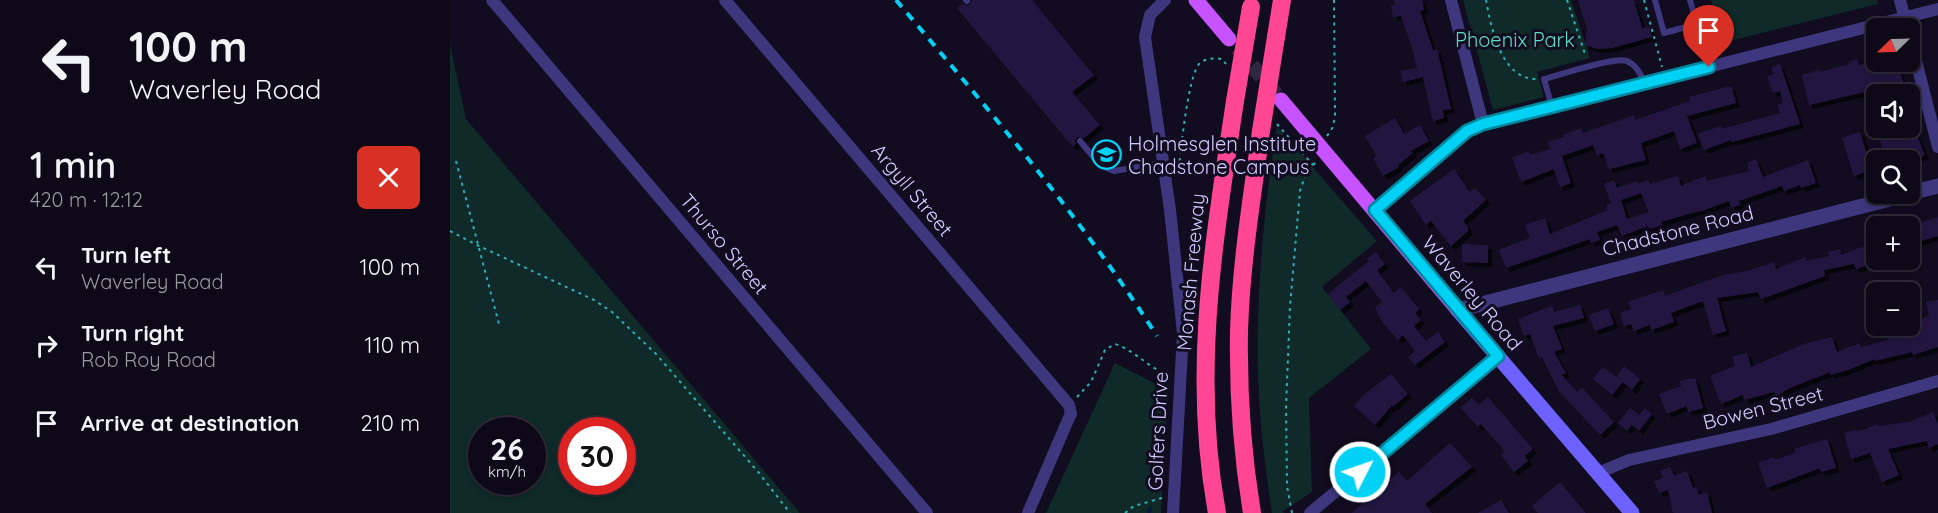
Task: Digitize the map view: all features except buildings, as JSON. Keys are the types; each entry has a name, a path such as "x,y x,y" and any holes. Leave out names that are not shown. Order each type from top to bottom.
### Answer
{"highway":[{"path":"1252,513 1241,415 1239,329 1245,254 1269,127 1276,37 1282,0"},
{"name":"Monash Freeway","path":"1217,513 1207,420 1206,328 1213,243 1251,3"}],"main road":[{"path":"1196,0 1230,39"},
{"name":"Waverley Road","path":"1281,100 1631,513"}],"street":[{"name":"Thurso Street","path":"492,0 927,513"},
{"name":"Argyll Street","path":"725,0 1069,405"},
{"name":"Golfers Drive","path":"1165,0 1150,15 1145,37 1170,210 1182,333 1173,513"},
{"path":"1451,0 1483,124"},
{"path":"1900,0 1905,18"},
{"path":"1917,18 1938,9"},
{"path":"1375,210 1467,131 1483,124 1709,67 1866,32"},
{"path":"1919,72 1938,147"},
{"name":"Chadstone Road","path":"1920,190 1938,186"},
{"name":"Chadstone Road","path":"1458,310 1867,204"},
{"path":"1310,513 1498,356"},
{"name":"Bowen Street","path":"1598,473 1629,460 1771,429 1938,381"},
{"path":"1028,513 1071,414 1069,405"}],"lane":[{"path":"1655,0 1664,33 1697,24"},
{"path":"1690,0 1709,67"},
{"path":"1552,107 1544,79 1618,59 1626,60 1636,67 1644,84"},
{"path":"1080,141 1100,165 1114,171 1162,163"}],"path":[{"path":"1327,135 1333,127 1335,115 1334,0"},
{"path":"1486,0 1490,21 1502,57 1514,70 1531,79 1544,79"},
{"path":"1567,0 1588,67"},
{"path":"1644,0 1665,78"},
{"path":"1178,183 1187,110 1196,69 1201,62 1211,59 1222,59 1226,64"},
{"path":"1269,127 1313,165"},
{"path":"456,161 499,324"},
{"path":"1292,513 1287,495 1285,435 1290,306 1300,191 1306,173 1317,161"},
{"path":"450,231 594,300 612,312 656,354 759,473 790,513"},
{"path":"1069,405 1091,382 1105,350 1115,344 1129,348 1160,372 1173,376"},
{"path":"1125,513 1134,506 1148,501 1174,496"}],"green space":[{"name":"Phoenix Park","path":"1463,0 1571,0 1590,58 1537,72 1544,97 1493,110"},
{"path":"1711,0 1877,0 1878,4 1722,43"},
{"path":"450,44 466,119 800,513 450,513"},
{"path":"1277,126 1377,241 1322,287 1371,349 1309,398 1312,492 1283,511 1284,513 1272,513 1263,443 1258,372 1258,310 1262,249"},
{"path":"1115,363 1168,390 1161,513 1046,513"}],"waterway":[{"path":"1149,513 1150,509"}],"tunnel":[{"path":"1237,48 1281,100"}],"railway":[{"path":"896,0 1065,206 1097,248 1157,336"}],"place":[{"name":"Holmesglen Institute Chadstone Campus","path":"1107,155"}],"route":[{"path":"1360,472 1498,356 1375,210 1467,131 1483,124 1709,67"}]}
